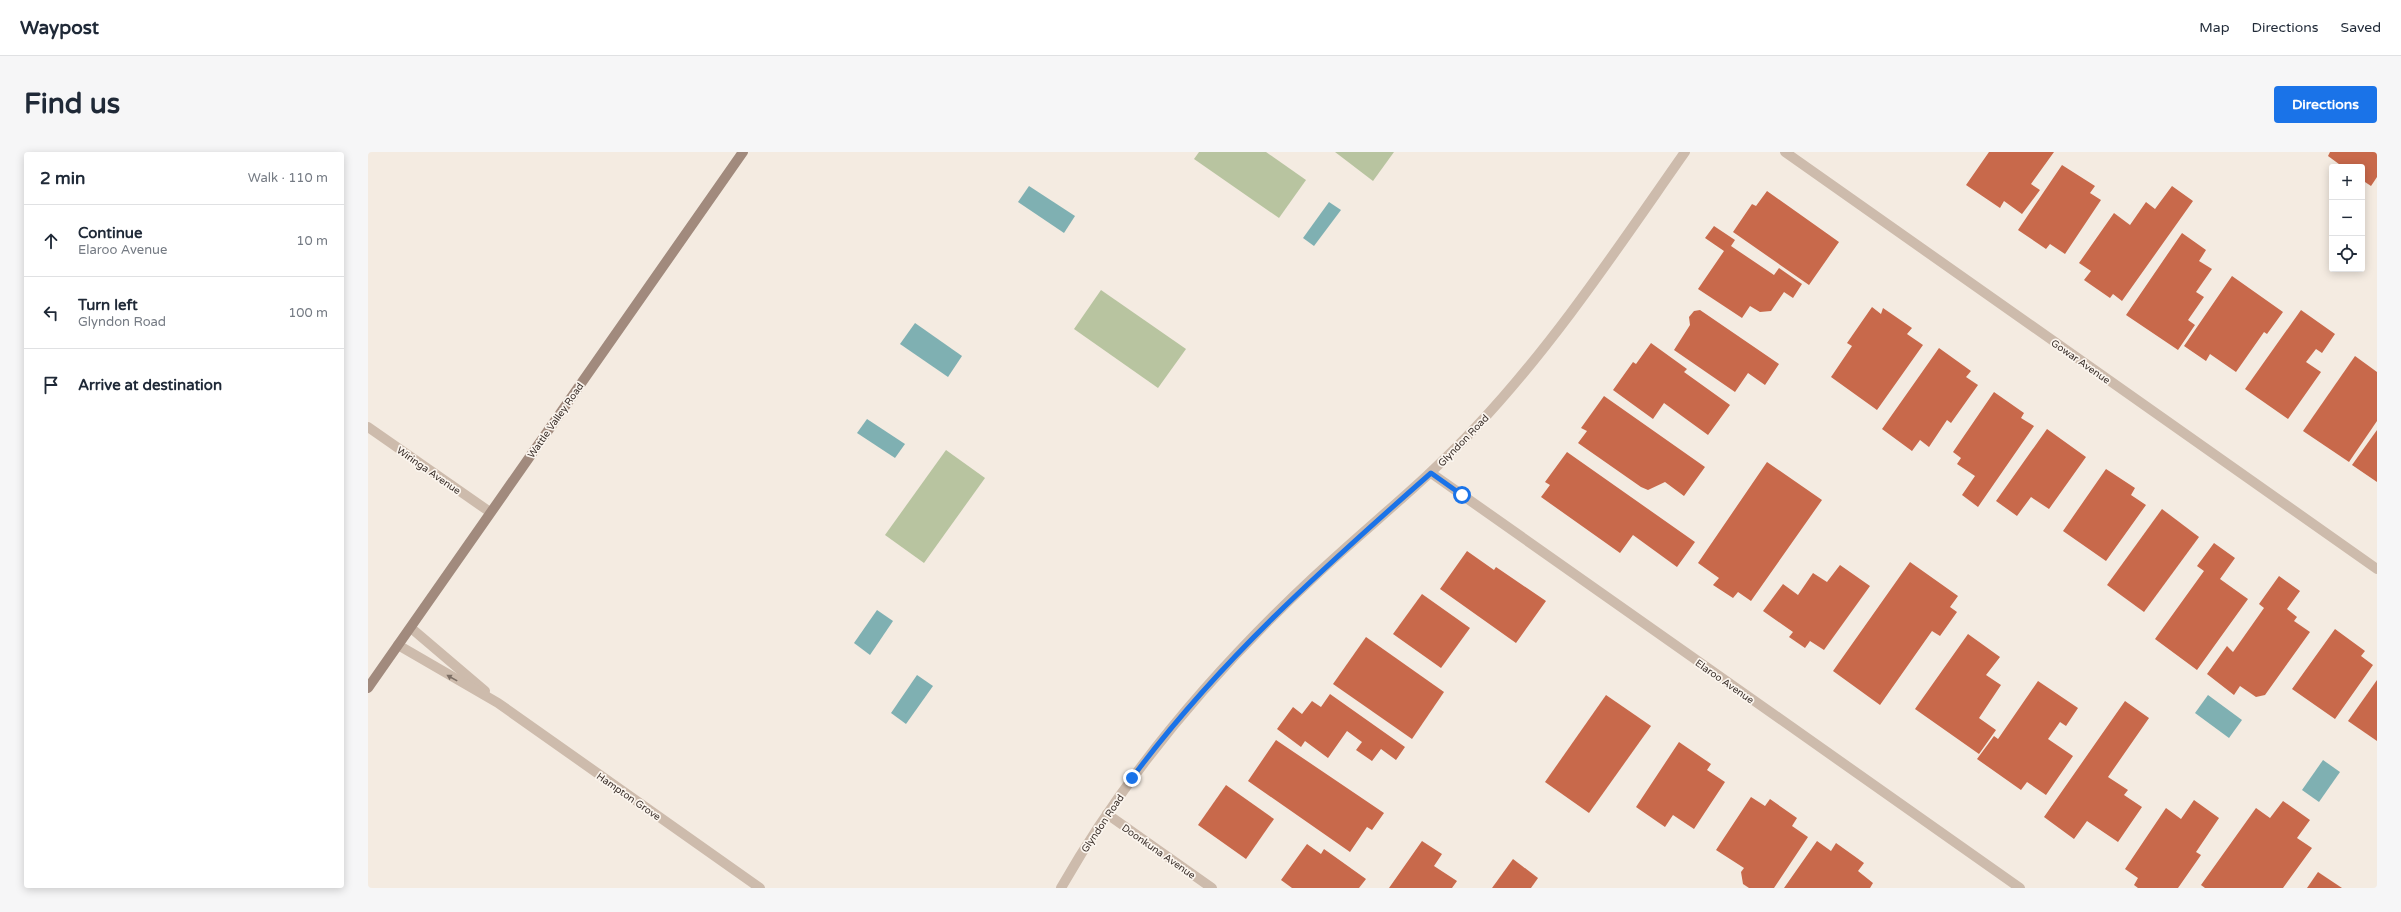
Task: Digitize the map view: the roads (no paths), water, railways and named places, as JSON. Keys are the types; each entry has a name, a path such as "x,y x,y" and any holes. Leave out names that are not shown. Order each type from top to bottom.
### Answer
{"street":[{"name":"Wattle Valley Road","path":"368,688 743,152"},
{"name":"Glyndon Road","path":"1061,888 1107,814 1159,742 1222,668 1316,575 1431,473 1477,427 1556,334 1685,152"},
{"name":"Gowar Avenue","path":"1785,152 2377,570"},
{"name":"Wiringa Avenue","path":"368,427 490,512"},
{"name":"Elaroo Avenue","path":"1431,473 2020,888"},
{"name":"Hampton Grove","path":"411,628 498,703 760,888"},
{"name":"Hampton Grove","path":"398,646 498,703"},
{"name":"Doonkuna Avenue","path":"1107,814 1212,888"}],"water":[{"path":"1029,186 1075,216 1064,233 1018,202"},
{"path":"1329,202 1341,210 1314,246 1303,238"},
{"path":"915,323 962,356 948,377 900,344"},
{"path":"867,419 905,444 895,458 857,433"},
{"path":"877,610 893,621 870,655 854,643"},
{"path":"917,675 933,686 906,724 891,713"},
{"path":"2208,695 2242,720 2229,738 2195,713"},
{"path":"2323,760 2340,772 2319,802 2302,790"}]}
